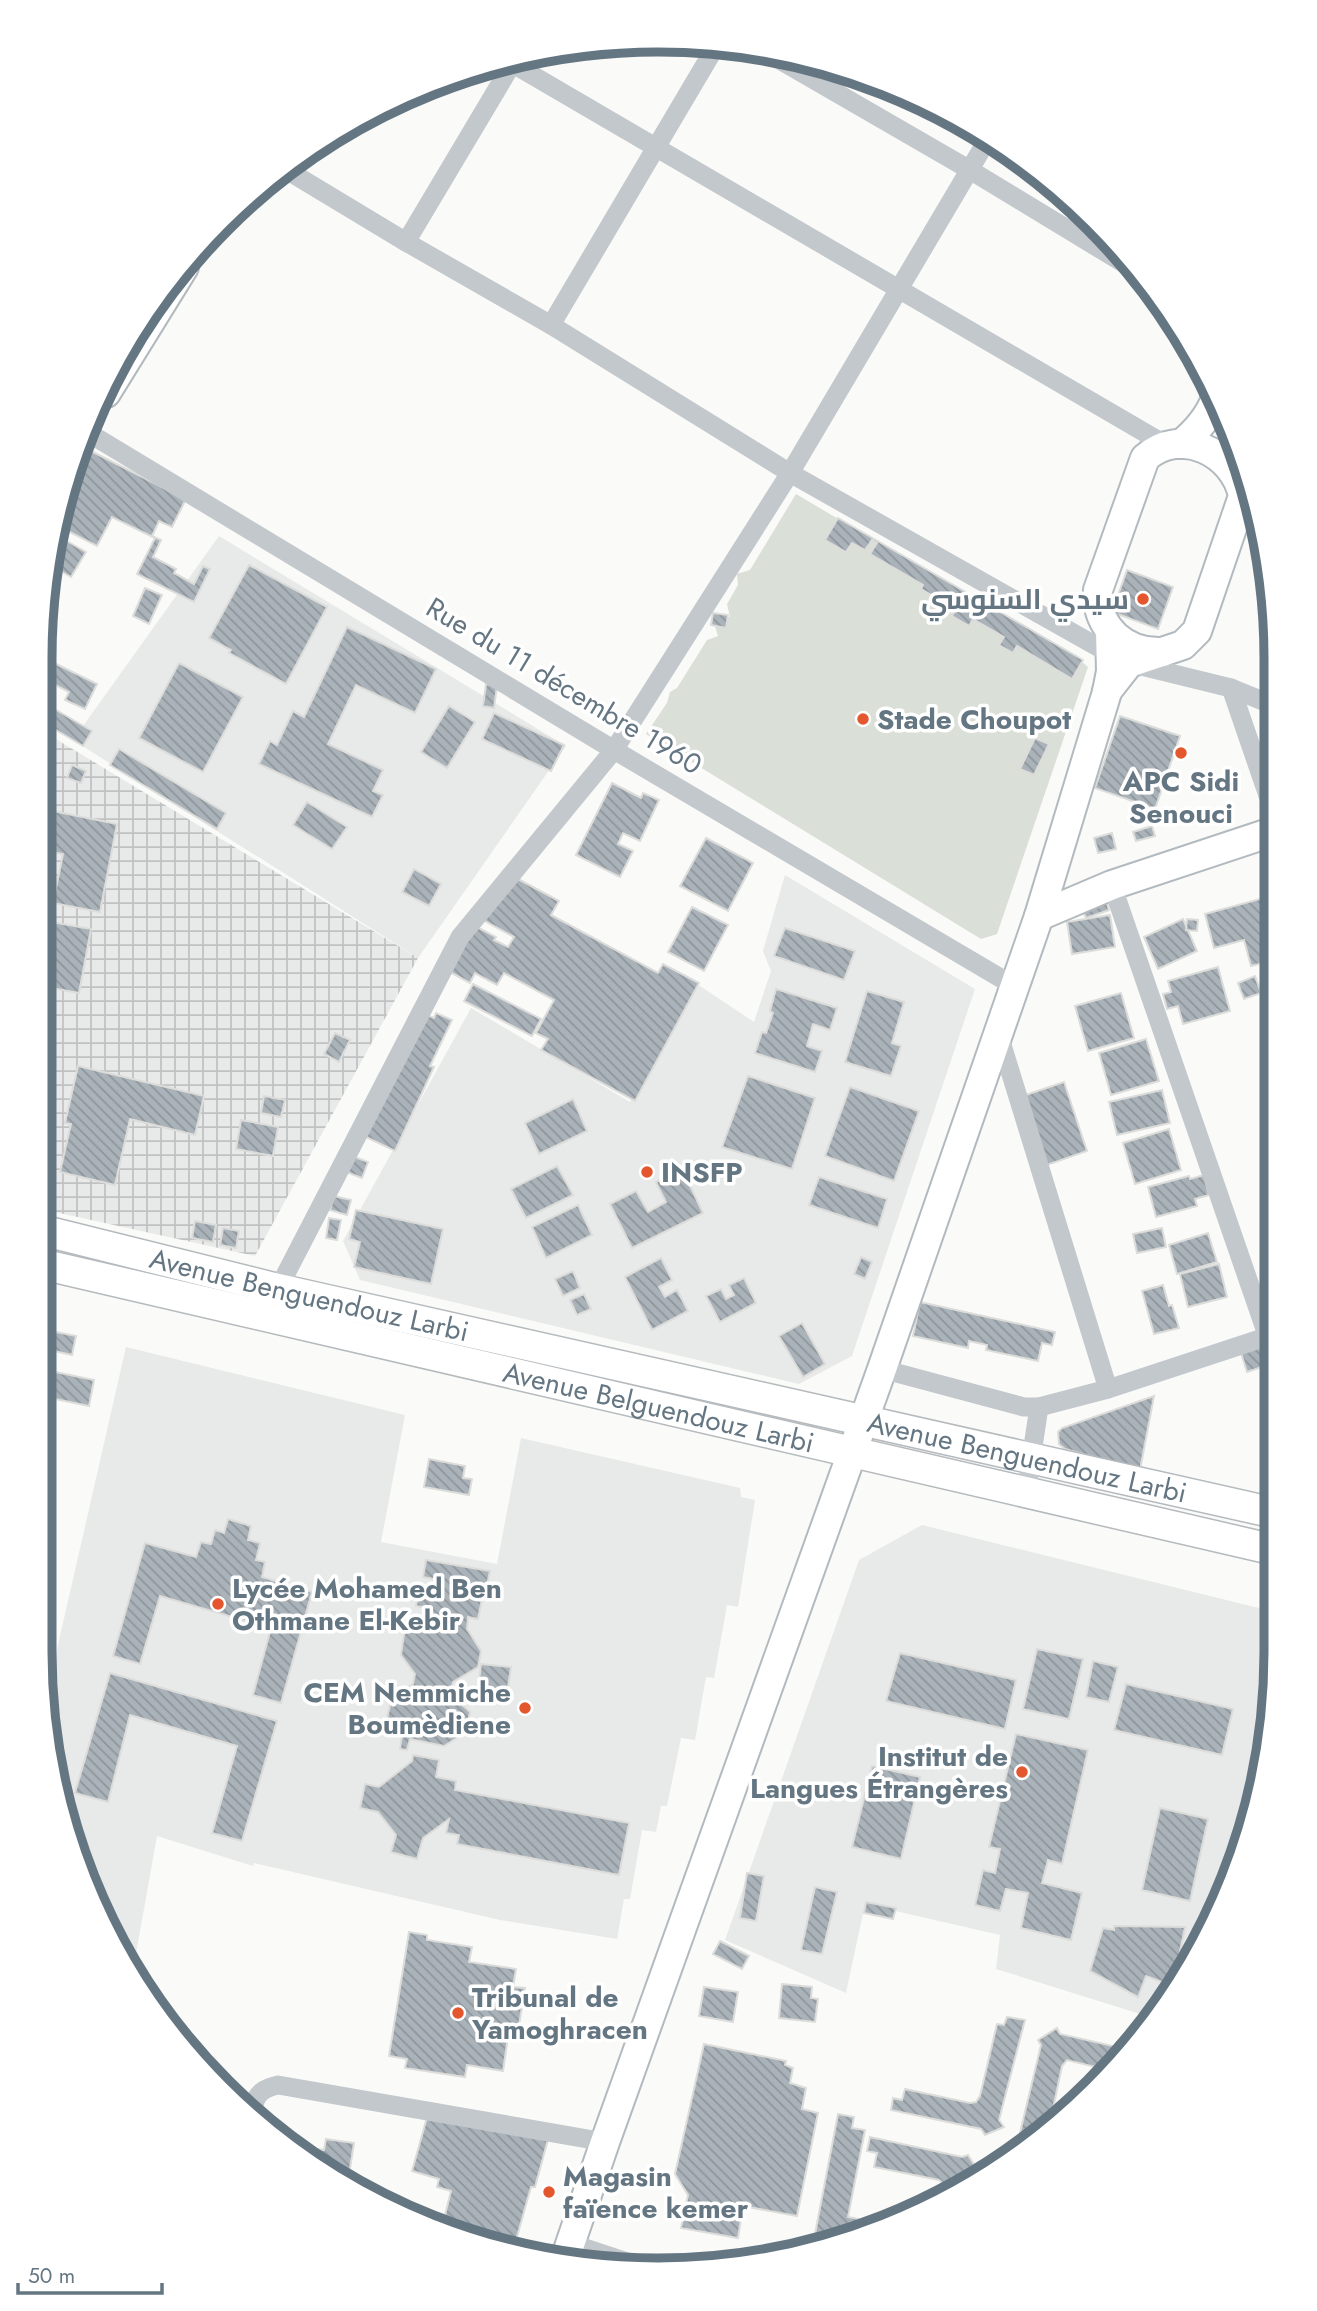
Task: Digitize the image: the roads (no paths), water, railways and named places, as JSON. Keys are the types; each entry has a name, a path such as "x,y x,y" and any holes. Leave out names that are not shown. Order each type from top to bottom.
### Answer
{"main road":[{"path":"1117,650 1101,617 1097,604 1098,590 1145,458 1153,450 1174,444 1199,428 1210,410"},
{"path":"1213,416 1212,435 1232,464"},
{"path":"1174,444 1203,447 1233,466"},
{"path":"568,2250 882,1369 1039,916 1107,692 1117,639 1132,648 1150,653 1163,652 1183,645 1196,631 1243,497"},
{"path":"1117,650 1163,652"},
{"path":"1039,916 1112,885 1264,835"},
{"name":"Avenue Benguendouz Larbi","path":"52,1233 278,1289 1264,1511"},
{"name":"Avenue Belguendouz Larbi","path":"52,1267 1264,1547"}],"street":[{"path":"551,325 710,55"},
{"path":"793,68 970,170 1113,257"},
{"path":"521,69 897,290 1174,444"},
{"path":"406,242 504,73"},
{"path":"278,1289 460,937 614,750 790,472 983,147"},
{"path":"295,175 551,325 790,472 1117,650 1184,677 1231,688 1264,702"},
{"name":"Rue du 11 décembre 1960","path":"95,437 614,750 1014,986"},
{"path":"1184,677 1196,631"},
{"path":"1231,688 1264,784"},
{"path":"1112,885 1264,1312"},
{"path":"998,1031 1108,1389"},
{"path":"882,1369 1024,1407 1039,1408 1108,1389 1264,1338"},
{"path":"1026,1493 1039,1408"},
{"path":"254,2103 264,2087 278,2085 605,2142"},
{"path":"568,2250 586,2254"}],"place":[{"name":"سيدي السنوسي","path":"1143,599"},
{"name":"Stade Choupot","path":"863,719"},
{"name":"APC Sidi Senouci","path":"1181,753"},
{"name":"INSFP","path":"647,1172"},
{"name":"Lycée Mohamed Ben Othmane El-Kebir","path":"218,1604"},
{"name":"CEM Nemmiche Boumèdiene","path":"525,1708"},
{"name":"Institut de Langues Étrangères","path":"1022,1772"},
{"name":"Tribunal de Yamoghracen","path":"458,2013"},
{"name":"Magasin faïence kemer","path":"549,2192"}]}
